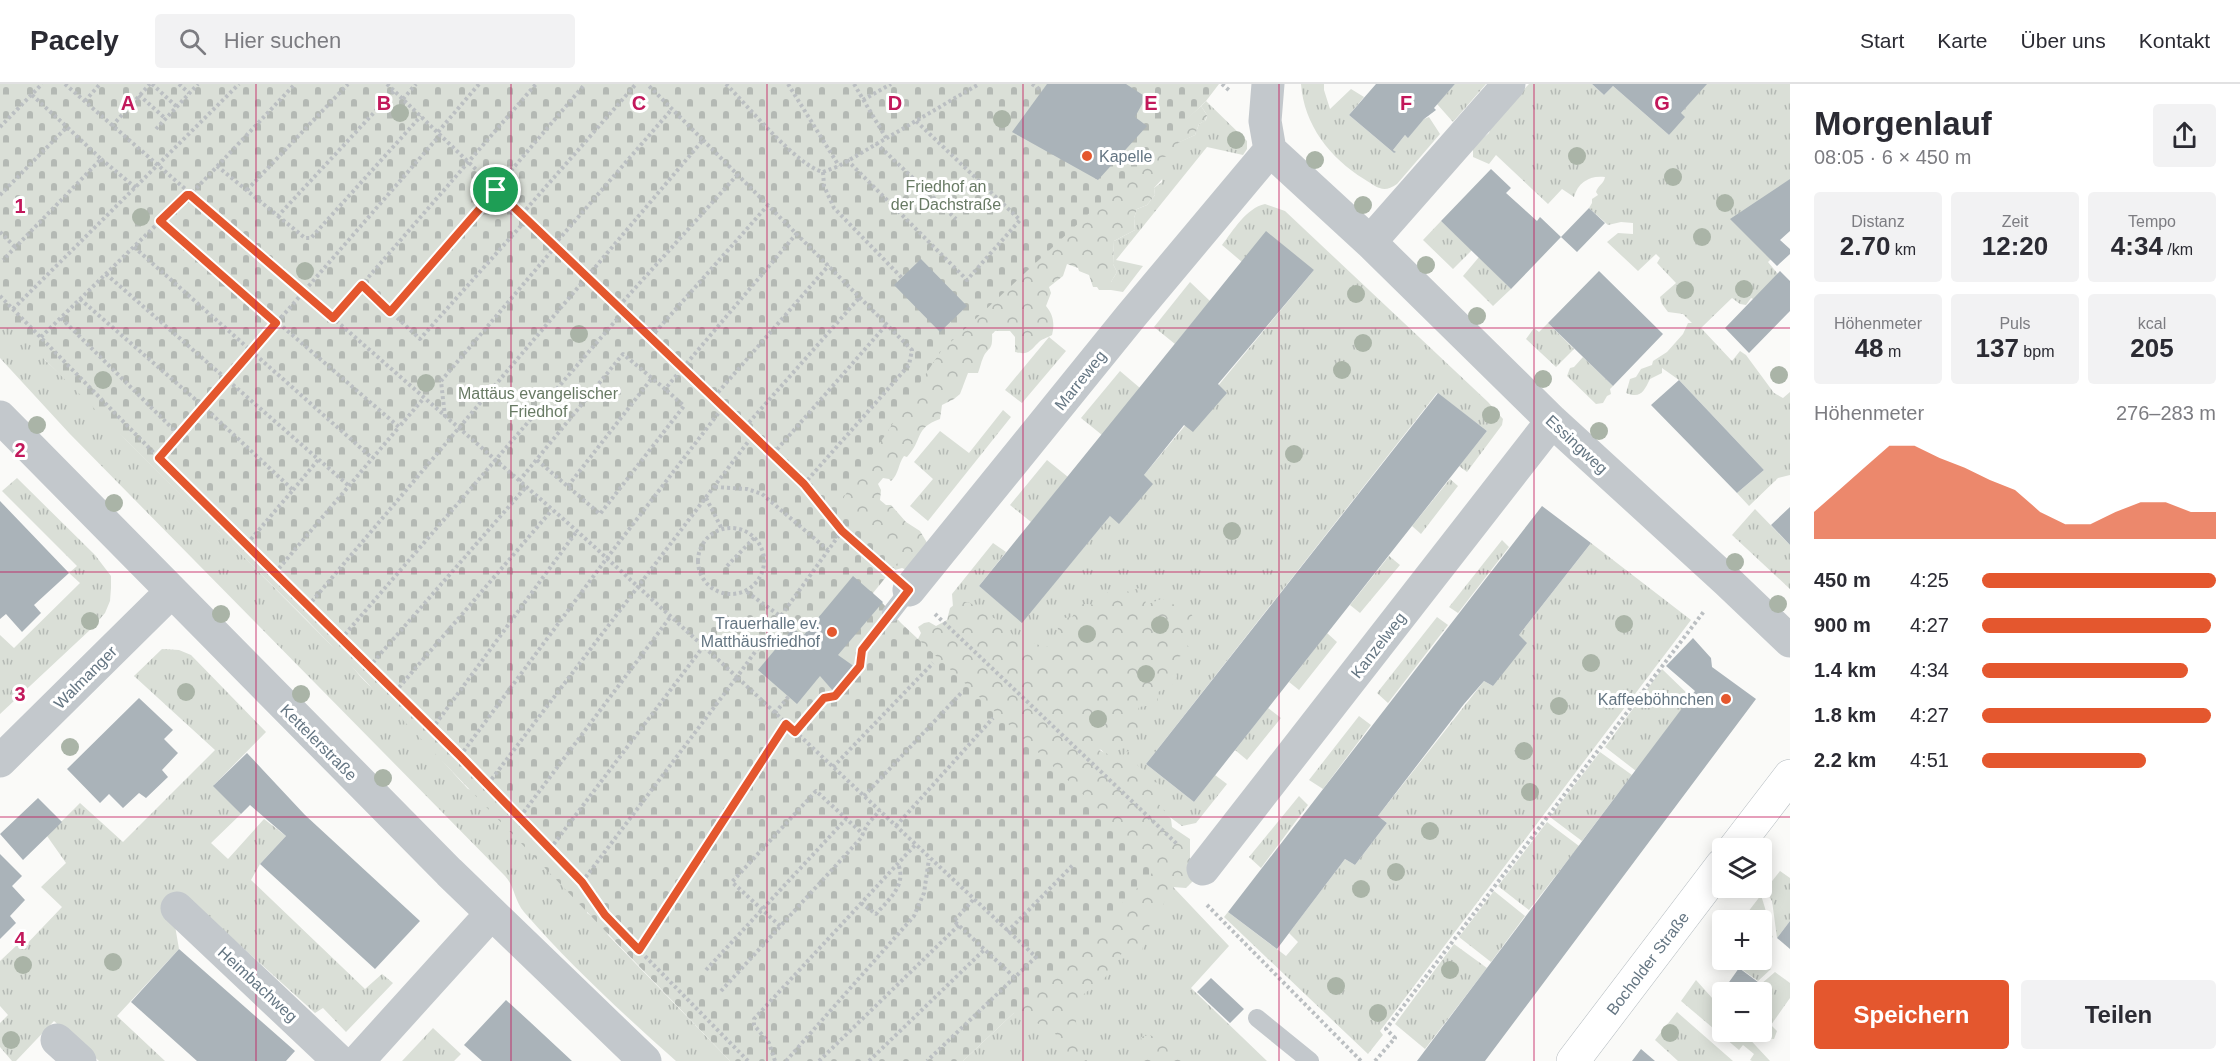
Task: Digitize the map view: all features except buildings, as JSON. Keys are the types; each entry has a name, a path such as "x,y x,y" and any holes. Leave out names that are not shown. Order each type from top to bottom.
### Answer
{"main road":[{"path":"1742,838 1790,776"},
{"name":"Bocholder Straße","path":"1573,1061 1712,878"}],"street":[{"path":"1268,84 1265,109 1270,150"},
{"path":"1370,242 1509,84"},
{"name":"Essingweg","path":"1270,150 1370,242 1552,421 1790,641"},
{"name":"Marreweg","path":"900,601 1131,316 1270,150"},
{"name":"Kettelerstraße","path":"0,417 491,914 645,1061"},
{"name":"Kanzelweg","path":"1203,869 1552,421"},
{"name":"Walmanger","path":"0,761 171,592"},
{"name":"Heimbachweg","path":"177,908 339,1061"},
{"path":"358,1061 491,914"}],"lane":[{"path":"1257,1018 1310,1061"}],"path":[{"path":"0,127 42,84"},
{"path":"64,84 577,531 737,677 1036,957 927,1061"},
{"path":"84,102 100,84"},
{"path":"112,126 151,84 177,106"},
{"path":"179,84 189,93"},
{"path":"156,129 198,84"},
{"path":"41,337 187,195 190,195 295,84"},
{"path":"247,190 348,84"},
{"path":"387,84 804,484 900,601 1203,869 1198,897 1361,1061"},
{"path":"403,99 416,84"},
{"path":"159,458 439,134 479,84"},
{"path":"333,318 536,84"},
{"path":"390,312 585,84"},
{"path":"522,214 636,84"},
{"path":"647,84 912,350 909,365 804,484"},
{"path":"726,84 793,153 807,164 823,172"},
{"path":"788,84 839,165"},
{"path":"854,84 886,138"},
{"path":"863,100 891,84"},
{"path":"823,172 979,84"},
{"path":"1032,84 1042,91"},
{"path":"13,309 136,188 236,85"},
{"path":"278,216 394,91"},
{"path":"32,94 101,159 136,188"},
{"path":"139,95 166,119"},
{"path":"445,417 441,381 672,109"},
{"path":"217,166 304,238 311,238 421,116"},
{"path":"847,160 967,280 1020,220 916,120"},
{"path":"0,195 67,127"},
{"path":"308,606 703,140"},
{"path":"876,143 956,219"},
{"path":"3,260 101,159"},
{"path":"823,172 824,186 834,208 902,278"},
{"path":"619,306 738,174"},
{"path":"651,337 768,205"},
{"path":"362,285 420,339 527,219"},
{"path":"160,221 399,427"},
{"path":"0,232 15,247"},
{"path":"664,389 797,233"},
{"path":"134,247 372,458"},
{"path":"714,397 829,265"},
{"path":"106,274 348,486"},
{"path":"0,296 159,458 488,784 582,882 605,915 747,1061"},
{"path":"745,427 860,297"},
{"path":"80,299 204,407 293,489"},
{"path":"341,639 624,311"},
{"path":"61,318 179,435"},
{"path":"773,454 887,323"},
{"path":"519,481 622,354 684,406 600,514 537,460"},
{"path":"568,486 652,378"},
{"path":"275,573 424,398"},
{"path":"460,756 607,558 724,406"},
{"path":"488,784 754,434"},
{"path":"246,545 318,460"},
{"path":"369,667 525,487"},
{"path":"714,487 747,489 762,494 828,550"},
{"path":"706,498 722,529"},
{"path":"395,692 552,510"},
{"path":"738,528 755,537 763,552 764,561 759,580 747,592 736,595 726,595 710,587 700,573 698,557 704,542 722,529 738,528"},
{"path":"432,729 577,531"},
{"path":"582,882 737,677 842,531"},
{"path":"727,566 755,537"},
{"path":"1375,1061 1395,1038 1386,1029 1727,581"},
{"path":"747,592 780,616"},
{"path":"795,732 824,698 835,696 860,666 862,650 900,601"},
{"path":"520,817 671,616"},
{"path":"550,849 703,647"},
{"path":"833,767 933,663"},
{"path":"864,796 963,690"},
{"path":"775,713 789,696"},
{"path":"896,826 993,718"},
{"path":"639,950 786,724"},
{"path":"780,926 732,882 816,791 863,834"},
{"path":"721,991 863,834 867,825 880,810"},
{"path":"706,970 846,819"},
{"path":"775,1061 769,1043 754,1025 754,1019 916,844"},
{"path":"786,1061 914,916 924,893 929,858"},
{"path":"861,903 876,914 899,885 901,872 897,864"},
{"path":"1007,932 1074,864"},
{"path":"973,900 954,921 1015,978"},
{"path":"819,1061 959,925"},
{"path":"869,1061 985,949"}],"green space":[{"name":"Mattäus evangelischer Friedhof","path":"0,84 1219,84 1206,101 1112,192 941,351 840,503 899,561 873,593 901,623 1110,820 1157,868 1018,1009 963,1061 730,1061 305,618 0,315"},
{"path":"1301,84 1324,84 1330,109 1351,89 1364,97 1349,115 1394,153 1393,150 1405,135 1408,137 1424,119 1429,117 1440,134 1397,184 1388,189 1380,188 1352,171 1330,151 1313,127 1303,99"},
{"path":"1455,84 1486,84 1453,122 1437,104"},
{"path":"1529,84 1592,84 1604,95 1613,86 1669,135 1681,113 1706,84 1790,84 1790,181 1771,259 1768,262 1782,279 1759,302 1751,298 1746,305 1732,298 1701,328 1732,361 1740,351 1746,355 1774,393 1783,398 1790,392 1790,475 1778,478 1749,506 1737,493 1764,470 1679,380 1662,368 1662,373 1650,379 1641,393 1631,395 1626,393 1630,379 1636,377 1641,369 1652,365 1653,361 1667,352 1683,334 1688,323 1692,323 1683,314 1668,312 1662,304 1660,297 1676,283 1657,263 1660,258 1656,254 1638,271 1607,242 1618,233 1633,234 1633,223 1621,222 1608,225 1589,208 1592,199 1598,195 1596,192 1605,177 1594,177 1585,181 1578,187 1574,197 1562,189 1548,204 1496,155 1489,164 1473,157 1473,146 1489,133 1493,121"},
{"path":"1206,101 1247,141 1247,149 1243,155 1207,147 1116,260 1143,266 1123,292 1111,290 1111,282 1117,272 1113,264 1114,241 1135,230 1134,218 1137,209 1147,205 1155,195 1154,188 1162,182 1163,157 1177,143 1195,135 1199,124 1206,120 1207,115 1201,106"},
{"path":"1201,106 1207,115 1205,121 1199,124 1195,135 1178,143 1174,153 1164,157 1165,176 1154,188 1155,195 1147,205 1137,209 1134,218 1135,230 1114,241 1113,264 1117,272 1111,282 1111,290 1099,290 1093,287 1089,275 1067,264 1063,276 1049,287 1051,293 1046,306 1053,319 1052,335 1023,353 1015,352 1015,337 1010,331 995,331 992,334 991,346 983,358 978,373 968,373 960,394 942,405 940,419 922,430 912,451 902,459 894,478 891,481 883,478 878,484 881,490 880,500 886,505 891,505 906,522 920,531 929,546 909,571 902,568 895,570 836,505 926,349 936,344"},
{"path":"1265,204 1285,211 1488,402 1503,419 1502,425 1467,472 1459,466 1487,431 1437,393 1146,764 1194,802 1215,775 1227,784 1196,823 1182,826 1167,815 953,607 952,594 993,543 1006,552 979,586 1022,622 1314,270 1242,262 1222,245 1246,215"},
{"path":"1441,221 1472,250 1453,269 1423,240"},
{"path":"1479,257 1511,289 1493,306 1463,276"},
{"path":"1190,282 1210,301 1175,344 1154,327"},
{"path":"0,313 42,352 45,360 101,412 126,440 342,654 364,680 408,722 468,789 477,791 587,906 587,913 603,924 608,935 730,1061 676,1061 578,970 524,912 505,876 69,433 0,358"},
{"path":"1548,323 1574,349 1556,367 1526,339 1534,328 1539,332"},
{"path":"1049,337 1066,351 1022,403 1005,390"},
{"path":"1583,357 1613,386 1610,389 1611,394 1603,403 1596,404 1567,376 1570,368 1574,367"},
{"path":"1120,371 1140,388 1102,435 1081,418"},
{"path":"1003,410 1011,417 928,521 910,506 933,479 914,462 940,431 969,453"},
{"path":"1047,460 1068,477 1031,522 1010,505"},
{"path":"17,478 95,555 111,576 111,588 110,601 105,613 91,629 0,714 0,635 14,648 80,583 69,573 77,566 2,491"},
{"path":"1450,479 1458,486 1421,534 1412,526"},
{"path":"1755,509 1790,545 1790,589 1732,535"},
{"path":"1502,540 1509,547 1458,613 1449,607"},
{"path":"1591,543 1691,620 1380,1031 1383,1035 1368,1054 1224,917 1228,912 1286,956 1298,942 1289,933 1345,859 1355,865 1387,823 1378,816 1484,681 1493,686 1519,635"},
{"path":"1389,556 1400,565 1360,613 1350,605"},
{"path":"1115,585 1129,592 1139,588 1146,605 1161,599 1177,607 1186,607 1194,618 1190,632 1186,636 1186,644 1189,647 1177,658 1174,670 1177,676 1172,685 1158,692 1158,701 1153,705 1139,707 1139,725 1129,740 1099,750 1112,756 1123,756 1127,751 1135,757 1138,766 1144,770 1142,778 1158,783 1165,791 1157,802 1171,819 1172,827 1190,839 1190,868 1196,878 1186,888 1173,887 1163,905 1155,908 1141,953 1122,953 1103,980 1081,998 1077,1008 1076,1024 1081,1049 1087,1061 1066,1061 1062,1042 1052,1030 1004,1008 916,643 921,633 918,627 929,622 936,626 947,620 950,608 959,601 971,604 980,613 997,620 1018,642 1023,643 1026,640 1044,647 1053,646 1059,634 1057,624 1063,618 1073,617 1080,604 1102,605 1106,594"},
{"path":"1437,617 1448,625 1388,703 1377,693"},
{"path":"1327,633 1337,642 1299,690 1289,682"},
{"path":"162,649 179,650 191,655 266,732 214,785 241,814 211,843 228,859 264,819 286,836 260,864 251,880 365,989 382,974 393,983 346,1032 323,1008 315,1013 190,900 173,914 179,949 117,1016 165,1061 99,1061 54,1021 16,1061 12,1061 0,1047 0,1023 8,1015 0,1006 0,961 17,945 22,949 62,907 41,887 66,863 47,836 80,803 123,842 215,750 134,676"},
{"path":"1662,669 1691,697 1636,771 1605,747"},
{"path":"1268,708 1281,718 1247,760 1235,750"},
{"path":"1359,716 1371,725 1323,789 1309,780"},
{"path":"1600,752 1632,775 1582,841 1550,817"},
{"path":"1299,796 1308,805 1261,868 1249,857"},
{"path":"1547,822 1579,846 1529,910 1498,886"},
{"path":"1157,870 1229,946 1191,988 1267,1061 963,1061 1018,1009"},
{"path":"1780,871 1790,878 1790,921 1777,938 1770,898 1772,898 1772,881"},
{"path":"1494,891 1525,916 1491,962 1459,937"},
{"path":"1759,898 1762,898 1766,910 1749,910"},
{"path":"1454,944 1487,968 1425,1049 1395,1024"},
{"path":"1743,970 1770,970 1758,981"},
{"path":"1775,972 1790,983 1790,998 1772,1024 1772,982 1763,982"},
{"path":"1696,980 1712,998 1712,1027 1681,1001"},
{"path":"1677,1012 1733,1061 1678,1061 1655,1040"},
{"path":"1772,1026 1777,1031 1772,1039"},
{"path":"433,1028 461,1054 454,1061 402,1061"},
{"path":"1149,1035 1170,1042 1178,1042 1184,1051 1186,1061 1133,1061 1144,1051 1141,1037"},
{"path":"1730,1042 1752,1042 1770,1061 1750,1060 1754,1054 1743,1045 1739,1050"}],"place":[{"name":"Kapelle","path":"1087,156"},
{"name":"Trauerhalle ev. Matthäusfriedhof","path":"832,632"},
{"name":"Kaffeeböhnchen","path":"1726,699"}],"route":[{"path":"496,190 804,484 842,531 909,590 862,650 860,666 835,696 826,696 795,732 786,724 639,950 605,915 582,882 460,756 159,458 276,323 160,221 187,195 190,195 333,318 362,285 390,312 496,190"}],"park label":[{"name":"Friedhof an der Dachstraße","path":"946,195"}]}
